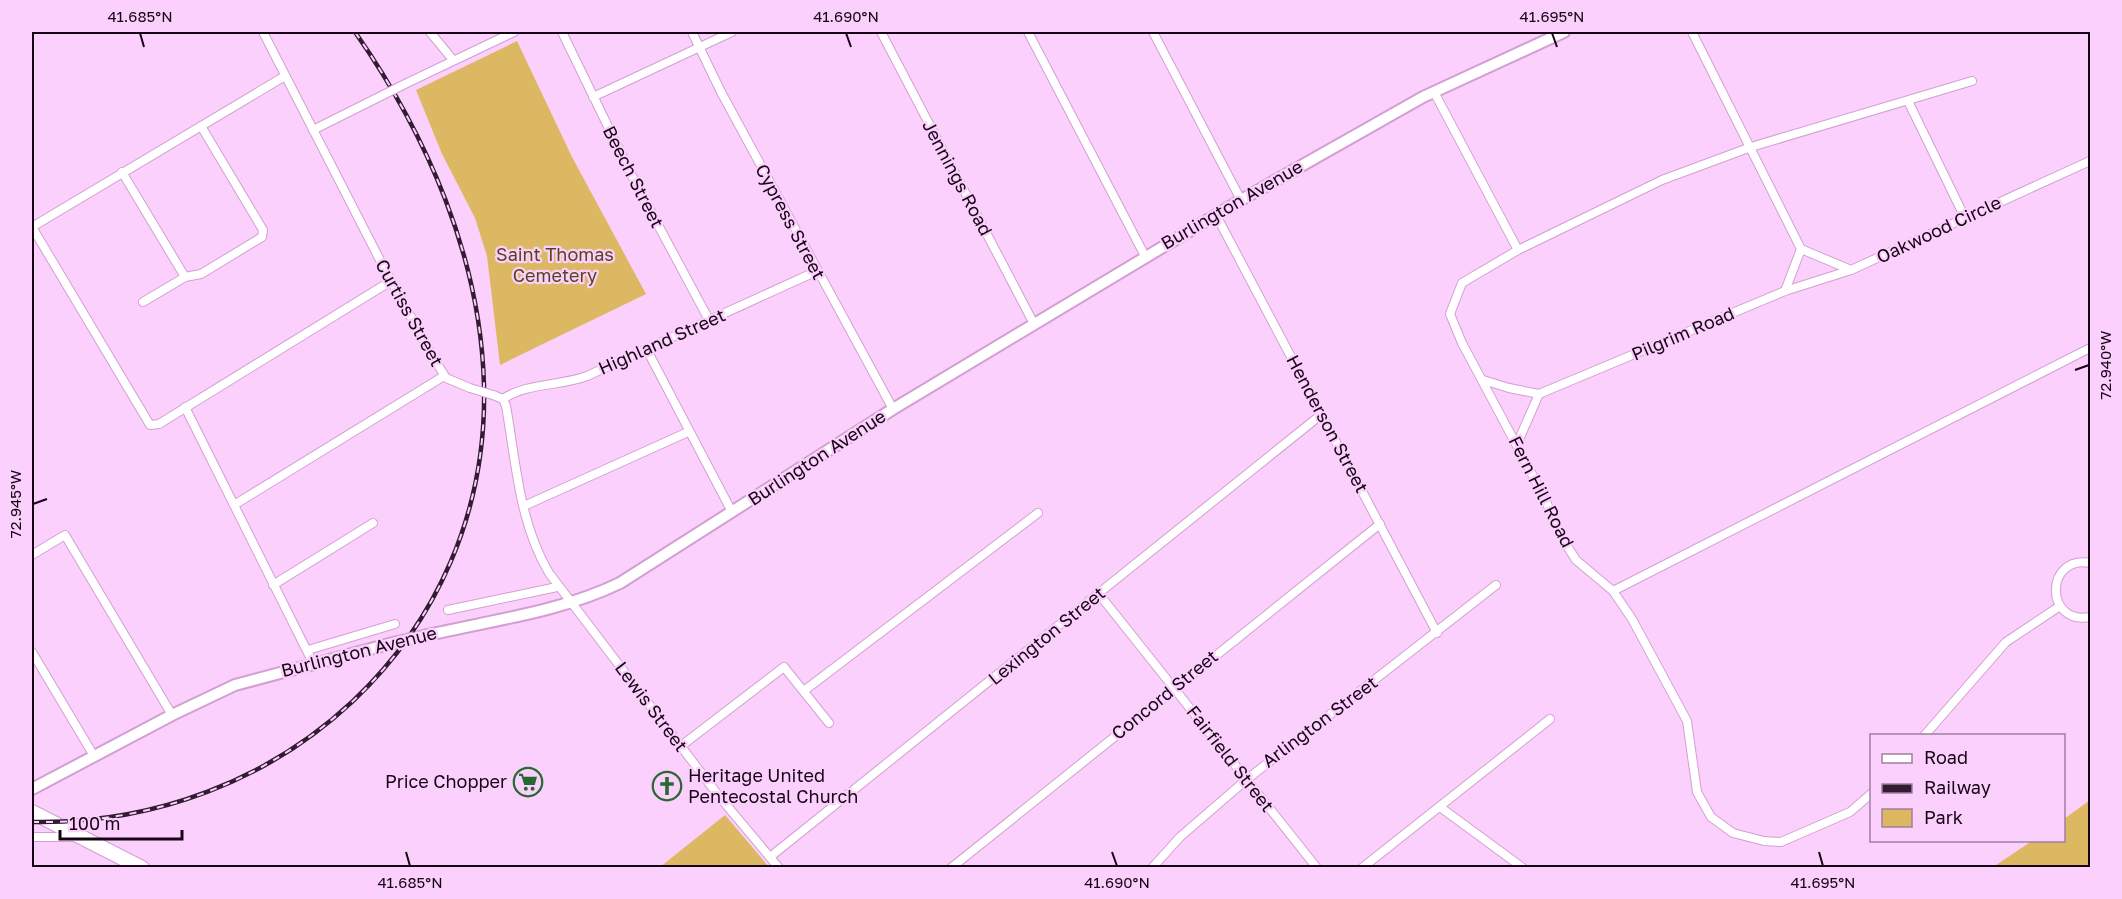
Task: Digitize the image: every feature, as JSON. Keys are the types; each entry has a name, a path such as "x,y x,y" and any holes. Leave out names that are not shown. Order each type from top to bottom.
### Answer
{"highway":[{"path":"32,812 142,867"}],"main road":[{"name":"Burlington Avenue","path":"32,789 234,685 393,643 568,603 588,597 632,577 893,410 1145,256 1434,92 1564,32"}],"street":[{"name":"Curtiss Street","path":"263,32 391,281 444,375 450,381 502,399"},
{"path":"430,32 453,60"},
{"path":"313,130 513,32"},
{"name":"Beech Street","path":"562,32 634,182 709,320"},
{"name":"Cypress Street","path":"692,32 817,271 893,410"},
{"path":"593,98 732,32"},
{"name":"Jennings Road","path":"881,32 1034,324"},
{"path":"1028,32 1145,256"},
{"path":"1153,32 1241,200"},
{"path":"1692,32 1801,249 1851,270"},
{"path":"285,76 32,227 148,424 156,425 391,281"},
{"name":"Fern Hill Road","path":"1870,795 1850,812 1781,842 1764,841 1733,833 1711,817 1697,792 1687,721 1632,619 1613,591 1576,560 1484,380 1461,343 1450,314 1462,283 1518,250 1662,180 1751,147 1972,81"},
{"path":"1434,92 1518,250"},
{"path":"1908,101 1965,218"},
{"path":"143,302 185,277 201,274 262,237 263,230 201,126"},
{"name":"Oakwood Circle","path":"1785,291 1851,270 2091,161"},
{"path":"122,172 185,277"},
{"name":"Henderson Street","path":"1216,215 1437,633"},
{"path":"1785,291 1801,249"},
{"name":"Highland Street","path":"502,399 516,392 576,380 647,350 817,271"},
{"name":"Pilgrim Road","path":"1539,394 1785,291"},
{"path":"1613,591 2091,348"},
{"path":"647,350 732,512"},
{"path":"234,505 444,375"},
{"path":"1484,380 1539,394 1517,444"},
{"path":"502,399 506,406 533,544 568,603"},
{"path":"185,407 313,663"},
{"name":"Lexington Street","path":"771,857 1322,414"},
{"path":"524,506 688,432"},
{"path":"805,690 1038,513"},
{"path":"273,585 373,523"},
{"name":"Concord Street","path":"951,867 1380,524"},
{"path":"32,555 65,535 172,715"},
{"path":"2091,563 2074,564 2061,573 2056,591 2060,606 2076,617 2091,617"},
{"name":"Arlington Street","path":"1152,867 1180,837 1246,780 1496,585"},
{"name":"Burlington Avenue","path":"448,610 557,587"},
{"name":"Fairfield Street","path":"1099,594 1317,867"},
{"name":"Lewis Street","path":"568,603 779,867"},
{"path":"1925,734 2006,642 2060,606"},
{"name":"Burlington Avenue","path":"308,650 395,624"},
{"path":"32,652 94,756"},
{"path":"681,746 784,667 805,690 829,723"},
{"path":"1362,867 1550,719"},
{"path":"1440,807 1523,867"},
{"path":"32,837 79,836"}],"green space":[{"name":"Saint Thomas Cemetery","path":"517,41 572,157 646,294 500,365 487,256 475,218 442,154 416,90"},
{"path":"2090,800 2090,867 1993,867 2030,842 2065,842 2065,818"},
{"path":"725,815 769,867 660,867"}],"railway":[{"path":"32,822 123,815 208,792 285,753 353,701 409,637 451,562 476,478 484,386 481,338 473,291 461,245 427,156 405,113 355,32"}],"place":[{"name":"Price Chopper","path":"528,782"},
{"name":"Heritage United Pentecostal Church","path":"667,786"}]}
